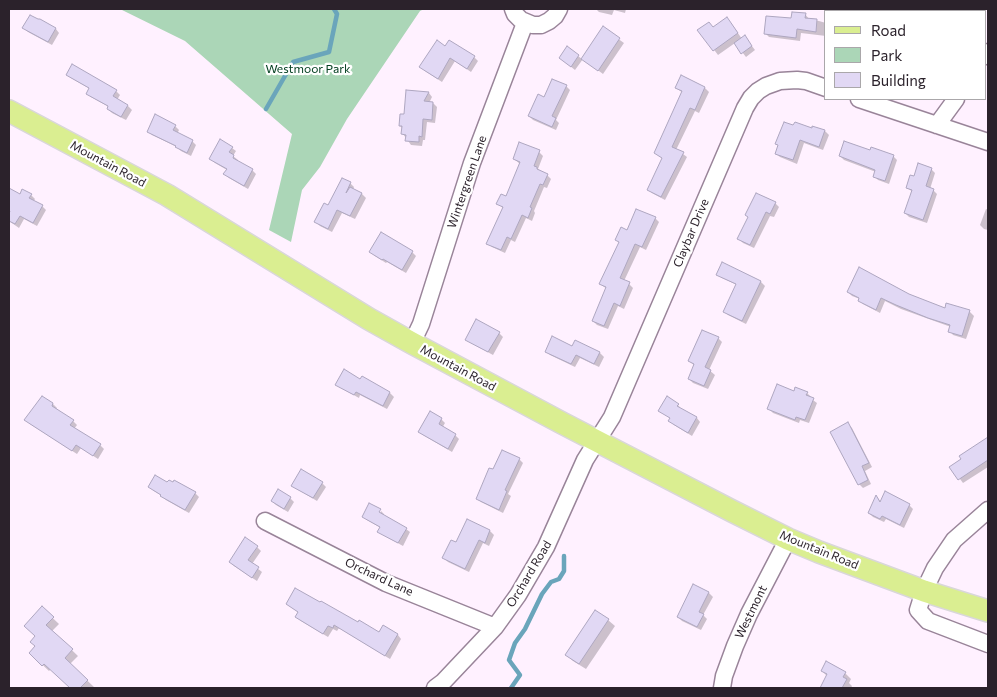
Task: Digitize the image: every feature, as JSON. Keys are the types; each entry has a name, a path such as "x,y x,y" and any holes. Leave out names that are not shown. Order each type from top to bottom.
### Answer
{"main road":[{"name":"Mountain Road","path":"9,111 168,195 412,343 788,539 860,568 988,611"}],"street":[{"path":"513,9 515,14 525,23 533,25 542,25 549,21 556,16 559,9"},
{"name":"Wintergreen Lane","path":"412,343 421,324 472,163 525,23"},
{"name":"Claybar Drive","path":"597,441 612,417 741,117 751,98 766,86 780,81 797,80 824,87"},
{"path":"862,100 988,142"},
{"path":"937,125 955,100"},
{"name":"Orchard Road","path":"435,688 495,627 518,595 546,547 585,460 597,441"},
{"path":"988,510 954,540 935,568 924,590 918,610 928,621 988,644"},
{"name":"Orchard Lane","path":"265,521 386,583 495,627"},
{"name":"Westmont","path":"722,688 742,630 788,539"}],"green space":[{"name":"Westmoor Park","path":"120,9 424,9 420,11 347,119 320,167 302,190 291,242 269,230 292,134 185,41"}],"building":[{"path":"792,12 806,13 805,18 817,19 816,32 797,29 796,38 764,34 766,16 791,18"},
{"path":"30,15 56,28 48,42 22,28"},
{"path":"727,17 738,33 713,51 697,30 709,22 713,27"},
{"path":"603,26 620,38 598,71 581,59"},
{"path":"745,35 752,46 741,54 734,43"},
{"path":"437,40 445,46 449,40 475,56 467,69 450,58 438,79 419,67"},
{"path":"567,46 579,55 571,67 559,58"},
{"path":"72,64 117,90 113,96 128,105 121,117 107,109 108,106 86,94 89,88 66,75"},
{"path":"681,75 705,87 695,110 690,108 672,147 684,152 661,197 647,190 662,158 654,153 682,91 675,88"},
{"path":"552,79 567,85 552,116 556,118 552,127 528,116 538,94 544,97"},
{"path":"406,90 429,92 424,101 433,102 432,120 423,119 422,137 419,136 419,142 405,141 406,135 401,134 402,126 399,126 400,114 404,114"},
{"path":"155,114 176,125 173,130 193,140 187,153 147,132"},
{"path":"784,122 793,125 795,122 825,130 819,147 800,140 793,160 775,154 778,145 775,144"},
{"path":"220,139 233,147 229,152 234,155 233,158 253,169 244,186 223,174 227,169 209,159"},
{"path":"844,141 870,150 871,147 894,155 885,181 873,177 875,170 839,156"},
{"path":"519,142 540,150 534,166 548,174 543,185 540,184 530,207 532,208 528,218 522,215 511,239 507,237 501,250 486,244 503,207 496,204 501,194 506,196 520,162 513,159"},
{"path":"918,163 932,168 926,186 934,189 923,220 904,213 912,190 906,188 910,175 914,176"},
{"path":"342,178 351,182 346,193 350,187 362,193 350,216 337,210 328,229 314,222 324,203 328,205"},
{"path":"9,188 20,194 22,189 32,194 29,198 43,205 33,223 20,216 15,224 9,221"},
{"path":"756,193 776,202 770,214 766,212 750,245 737,239 748,217 745,215"},
{"path":"636,209 656,217 642,247 635,244 620,278 630,282 620,306 614,303 604,326 592,321 606,287 599,284 619,242 615,240 621,227 627,230"},
{"path":"381,232 413,251 402,270 369,252"},
{"path":"722,262 761,281 742,321 723,312 736,284 716,275"},
{"path":"859,267 909,294 945,308 946,303 970,310 962,336 948,332 950,325 881,298 876,310 858,301 859,298 847,292"},
{"path":"476,319 500,332 488,352 465,340"},
{"path":"702,330 719,337 705,367 711,370 704,386 688,379 694,364 688,361"},
{"path":"552,336 572,346 575,340 600,352 594,364 576,355 571,364 545,352"},
{"path":"344,369 360,379 362,376 390,392 383,406 356,392 354,395 335,385"},
{"path":"777,384 794,391 795,387 808,392 806,395 814,398 805,420 796,417 795,420 767,409"},
{"path":"42,396 53,403 52,406 74,420 70,425 101,444 93,456 76,445 72,451 24,420"},
{"path":"667,396 679,404 677,406 697,417 688,433 668,421 670,418 658,411"},
{"path":"430,411 442,418 439,424 456,434 448,449 418,432"},
{"path":"848,422 869,463 862,466 868,480 858,485 830,432"},
{"path":"988,437 988,460 958,480 949,467 961,459 959,456"},
{"path":"502,450 520,458 505,490 507,491 499,510 476,499 489,468 493,469"},
{"path":"301,469 323,482 313,498 291,486"},
{"path":"155,475 167,482 169,480 173,482 174,480 196,492 185,510 148,487"},
{"path":"278,489 291,497 284,509 271,501"},
{"path":"885,491 910,504 900,525 882,516 880,519 868,513 876,495 880,502"},
{"path":"369,503 381,509 379,512 407,528 398,543 377,532 380,527 362,517"},
{"path":"467,519 490,530 485,543 479,540 465,569 442,558 451,540 456,542"},
{"path":"245,537 258,546 248,560 259,567 252,578 229,562"},
{"path":"693,584 709,592 699,612 704,614 697,627 677,617"},
{"path":"295,588 379,632 383,625 398,634 385,656 334,625 333,628 328,626 323,634 295,617 298,612 286,604"},
{"path":"42,606 54,617 46,625 73,649 65,658 88,680 80,688 70,688 29,653 35,646 30,642 35,636 24,626"},
{"path":"595,610 609,619 579,664 565,655"},
{"path":"826,661 846,672 843,677 847,679 842,688 820,688 827,674 821,671"}],"waterway":[{"path":"266,109 293,62 329,52 337,14 334,9"},
{"path":"511,688 520,675 509,660 515,643 525,629 542,594 551,582 559,579 564,571 564,556"}]}
